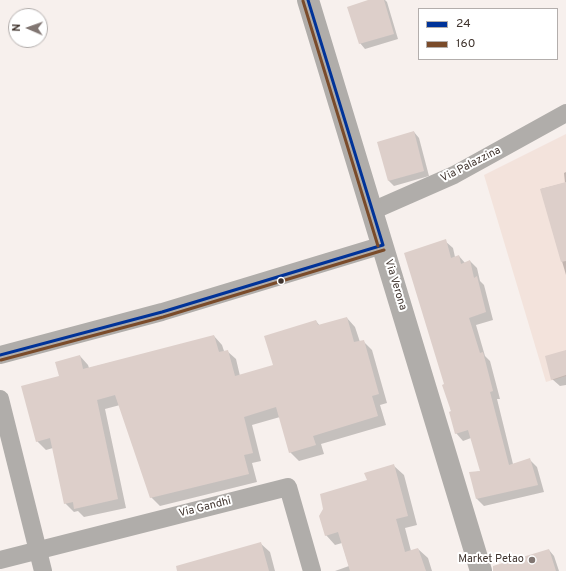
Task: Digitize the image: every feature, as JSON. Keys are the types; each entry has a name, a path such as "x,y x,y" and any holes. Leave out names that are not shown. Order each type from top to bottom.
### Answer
{"street":[{"name":"Via Verona","path":"308,0 481,571"},
{"name":"Via Palazzina","path":"372,211 454,175 566,113"},
{"path":"0,355 162,312 383,245"},
{"path":"0,399 43,571"},
{"name":"Via Gandhi","path":"38,550 288,487 312,571"},
{"path":"0,560 38,550"}],"shaded area":[{"path":"566,134 566,376 546,382 484,175"}],"building":[{"path":"368,0 384,0 394,34 359,44 347,7"},
{"path":"414,131 424,171 388,181 377,142"},
{"path":"566,182 566,261 561,262 540,189"},
{"path":"446,239 451,258 459,255 461,264 470,260 474,278 477,276 486,312 469,318 480,353 483,352 493,391 490,392 509,465 530,458 538,485 476,499 469,472 480,471 468,430 455,434 449,412 451,411 442,385 444,384 404,253"},
{"path":"347,317 354,342 364,340 379,394 372,396 378,416 313,436 316,445 289,453 276,407 244,417 253,453 244,455 249,474 150,498 115,395 97,400 118,499 74,509 73,502 64,504 50,438 36,442 21,386 59,376 55,362 80,355 83,369 214,335 219,352 228,350 235,376 273,365 264,336 316,320 318,325"},
{"path":"566,350 566,375 551,380 545,356"},
{"path":"394,464 408,516 396,519 405,552 418,548 426,571 350,571 338,532 325,536 319,516 323,509 320,494 367,480 364,473"},
{"path":"261,542 269,571 177,571 176,566"},
{"name":"Market Petao","path":"549,549 556,571 493,571 493,566"}],"transit line":[{"name":"24","path":"308,0 383,245"},
{"name":"160","path":"303,1 378,246"},
{"name":"24","path":"0,355 162,312 383,245"},
{"name":"160","path":"1,360 163,317 384,250"}],"place":[{"name":"Market Petao","path":"532,560"}]}
